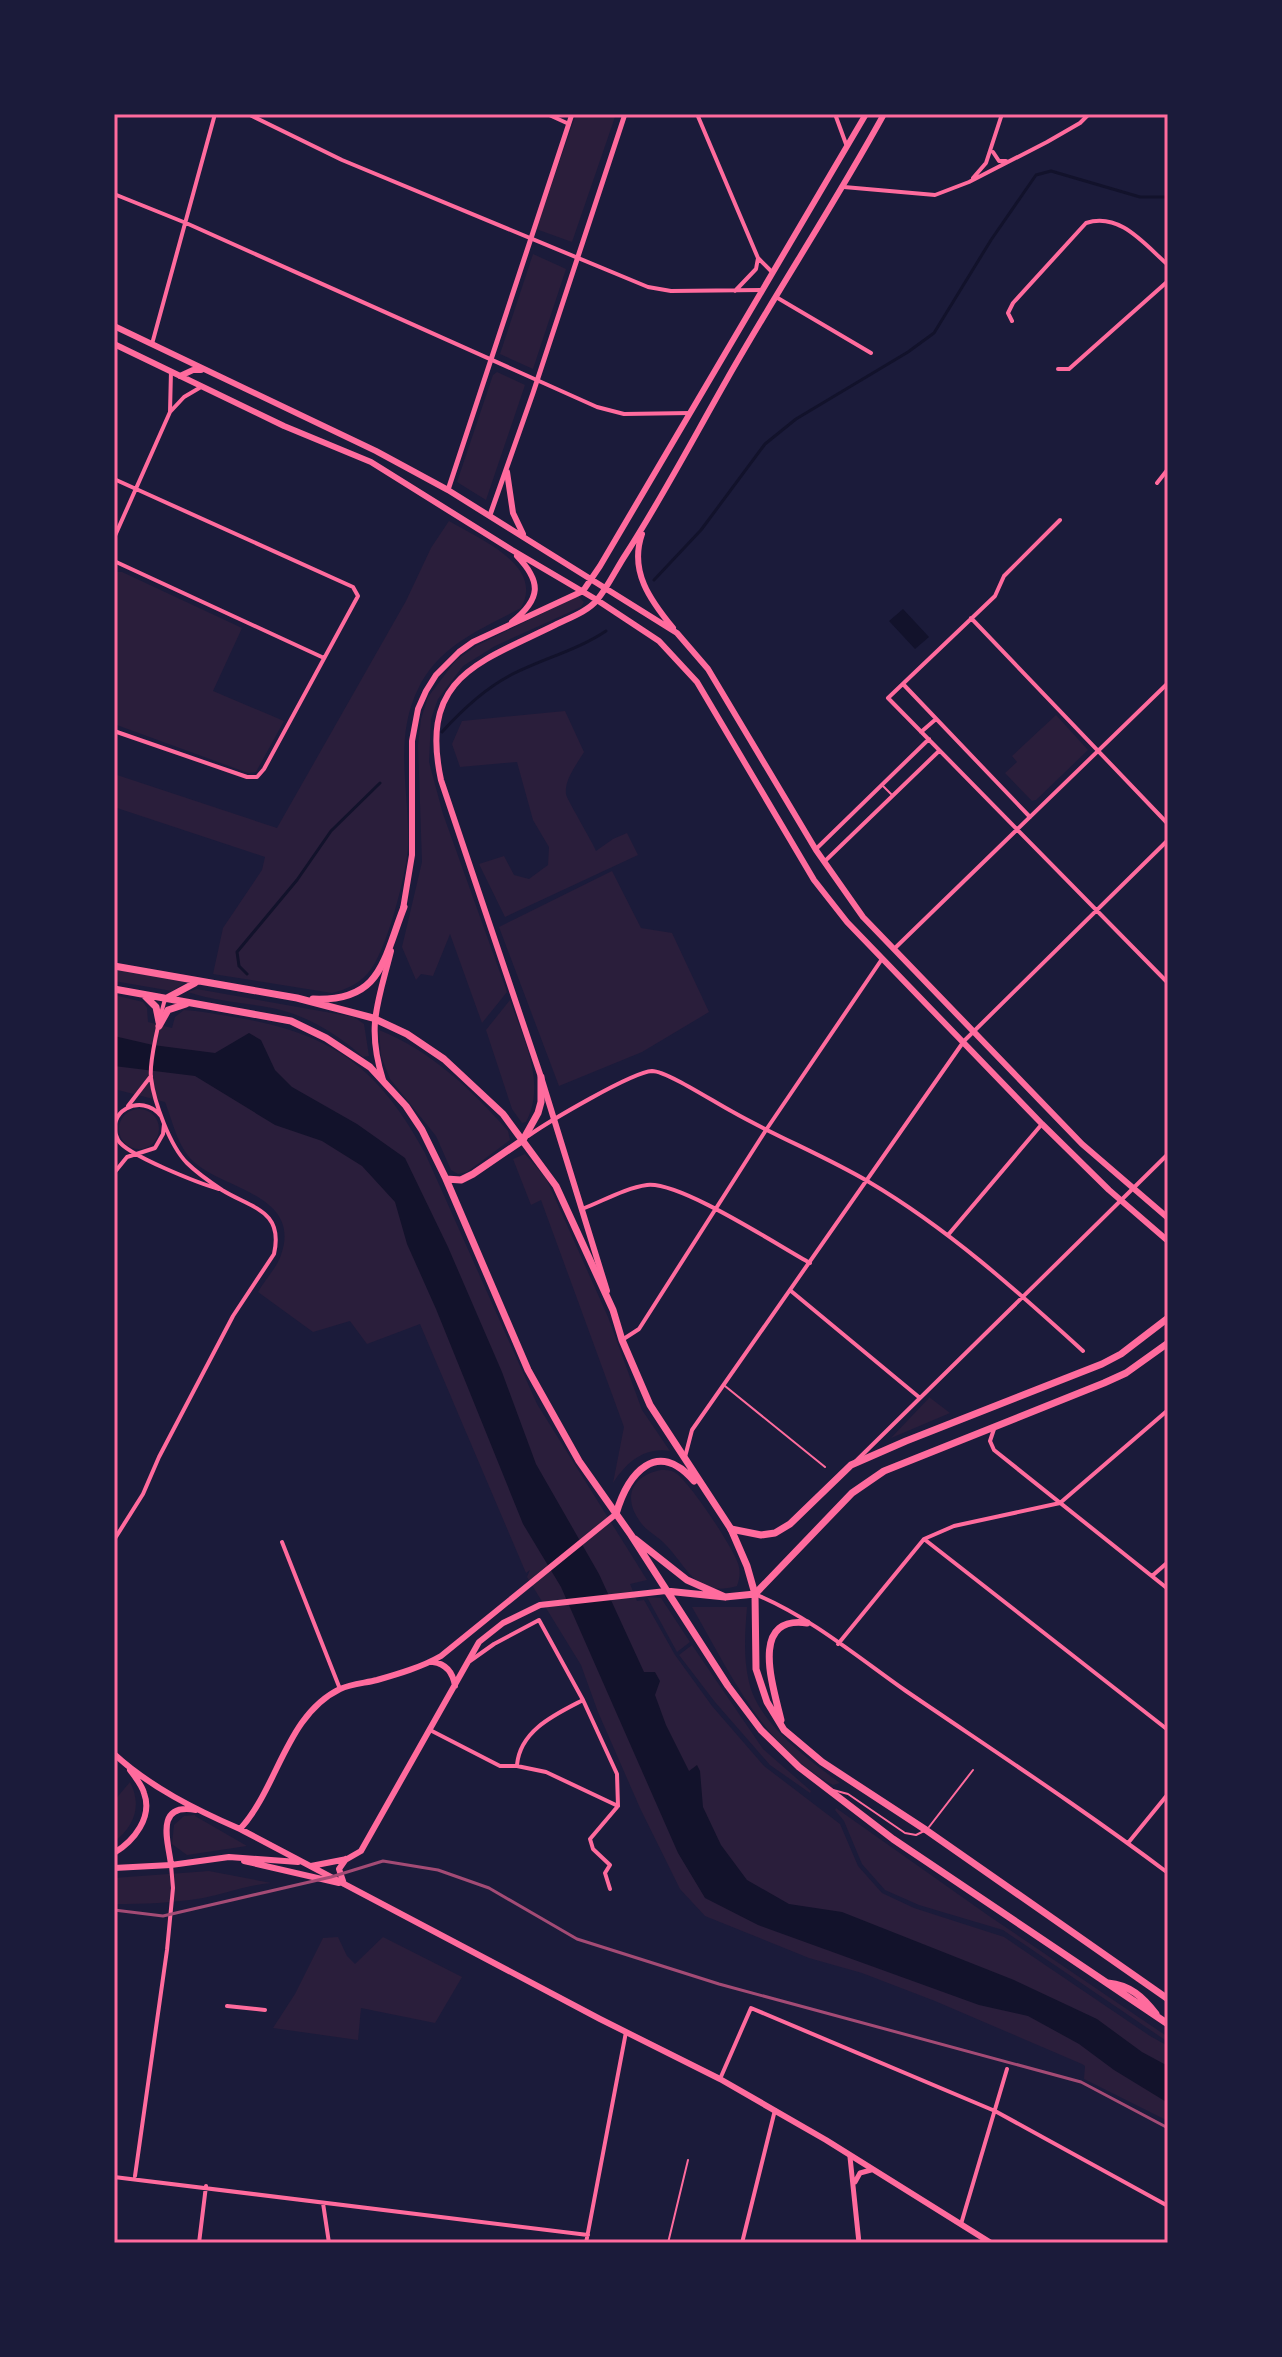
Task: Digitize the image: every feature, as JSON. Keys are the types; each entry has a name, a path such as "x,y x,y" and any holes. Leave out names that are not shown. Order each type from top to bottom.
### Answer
{"main road":[{"path":"385,1083 375,1053 373,1018 404,907 412,855 412,741 418,709 426,691 446,663 473,642 583,591 866,114"},
{"path":"884,114 646,523 597,600 588,608 478,663 462,675 444,700 436,727 436,756 441,780 541,1077 622,1340 650,1405 731,1529 747,1566 755,1594 756,1669 767,1702 784,1730 822,1762 926,1830 1168,1999"},
{"path":"114,326 376,451 448,490 677,633"},
{"path":"114,344 284,426 371,462 659,641 697,682 814,880 847,922 1042,1124 1120,1200 1168,1241"},
{"path":"180,376 193,370 204,370"},
{"path":"507,472 513,513 525,537"},
{"path":"448,490 451,511"},
{"path":"470,522 490,515"},
{"path":"646,523 638,551 642,582 652,603 721,689 816,850 863,917 1082,1144 1168,1218"},
{"path":"503,629 522,614 533,600 535,591 531,571 512,550"},
{"path":"297,998 334,1000 364,990 378,972 404,907"},
{"path":"114,966 297,998 373,1018 407,1034 444,1059 503,1114 556,1186 613,1310"},
{"path":"165,999 184,987 205,982"},
{"path":"114,989 291,1021 352,1053 385,1083 422,1130 528,1370 579,1461 631,1535 728,1686 761,1730 799,1767 893,1839 1168,2024"},
{"path":"143,994 156,1007 159,1026"},
{"path":"159,1026 168,1010 191,1003"},
{"path":"446,1179 461,1180 473,1174 523,1140 538,1113 541,1077"},
{"path":"731,1529 761,1535 780,1531 851,1465 1102,1364 1121,1354 1168,1318"},
{"path":"311,1866 347,1859 361,1851 479,1642 503,1623 540,1605 633,1594 666,1591 725,1597 755,1594 852,1493 884,1471 1126,1373 1168,1343"},
{"path":"240,1829 252,1816 303,1720 340,1689 429,1662 452,1647 616,1514 622,1493 632,1476 643,1467 664,1460 677,1465 711,1501"},
{"path":"631,1535 687,1580 725,1597"},
{"path":"784,1730 770,1663 770,1643 774,1632 784,1623 807,1623"},
{"path":"429,1662 446,1667 453,1675 455,1686"},
{"path":"114,1754 127,1766 199,1811 240,1829 720,2079 991,2243"},
{"path":"114,1853 138,1832 147,1811 144,1792 127,1766"},
{"path":"171,1865 164,1836 165,1826 175,1813 183,1809 199,1811"},
{"path":"114,1868 171,1865 229,1857 302,1862"},
{"path":"229,1857 344,1884"},
{"path":"344,1884 339,1869 347,1859"}],"street":[{"path":"152,344 215,114"},
{"path":"248,114 342,160 648,287 671,291 761,290"},
{"path":"547,114 569,124"},
{"path":"448,490 572,114"},
{"path":"490,515 625,114"},
{"path":"697,114 758,258 772,272"},
{"path":"835,114 847,147"},
{"path":"969,182 986,163 1002,114"},
{"path":"844,187 935,195 969,182 1011,160 1080,123 1089,114"},
{"path":"993,145 994,157 999,161 1011,160"},
{"path":"114,194 186,223 597,407 624,414 690,413"},
{"path":"1012,321 1008,313 1013,303 1086,223 1101,218 1120,224 1168,265"},
{"path":"734,292 746,283 756,269 758,258"},
{"path":"1058,369 1069,369 1168,281"},
{"path":"776,297 871,353"},
{"path":"114,538 170,412 173,390 171,371"},
{"path":"173,390 180,376"},
{"path":"170,412 184,397 202,387"},
{"path":"1157,483 1168,469"},
{"path":"114,479 356,589 357,599 257,777 247,777 114,731"},
{"path":"1060,520 1004,576 995,596 888,698 1168,983"},
{"path":"114,561 324,658"},
{"path":"971,618 1168,824"},
{"path":"893,950 1168,683"},
{"path":"903,684 1030,817"},
{"path":"921,732 936,719"},
{"path":"816,850 929,739"},
{"path":"824,862 939,751"},
{"path":"682,1456 692,1430 964,1041 1168,840"},
{"path":"622,1340 639,1329 714,1209 882,959"},
{"path":"114,1540 143,1494 159,1457 233,1316 274,1254 275,1229 265,1213 223,1190 185,1161 163,1118 151,1076 165,999"},
{"path":"523,1140 553,1119 638,1074 651,1071 660,1073 868,1181 948,1235 1023,1296 1083,1351"},
{"path":"151,1076 118,1117 115,1133 123,1147 200,1184 223,1190"},
{"path":"114,1173 123,1160 135,1153 148,1152 160,1142 163,1134 163,1118 151,1107 135,1104 127,1107"},
{"path":"948,1235 1042,1124"},
{"path":"851,1465 1168,1154"},
{"path":"582,1209 648,1185 665,1186 714,1209 810,1263"},
{"path":"791,1291 920,1398"},
{"path":"838,1644 924,1539 954,1526 1060,1503 1168,1410"},
{"path":"995,1427 991,1434 994,1450 1168,1589"},
{"path":"924,1539 1168,1730"},
{"path":"282,1542 340,1689"},
{"path":"1152,1576 1168,1562"},
{"path":"755,1594 773,1601 807,1623 1168,1873"},
{"path":"469,1662 494,1644 539,1620 583,1700 617,1774 618,1806 590,1839 593,1849 610,1865 605,1873 610,1889"},
{"path":"517,1766 521,1747 527,1737 583,1700"},
{"path":"430,1730 500,1766 546,1772 618,1806"},
{"path":"1128,1843 1168,1794"},
{"path":"135,2177 167,1950 173,1888 171,1865"},
{"path":"227,2006 265,2010"},
{"path":"720,2079 751,2008 995,2111 1168,2206"},
{"path":"586,2243 626,2032"},
{"path":"961,2224 1007,2069"},
{"path":"742,2243 775,2110"},
{"path":"850,2155 859,2243"},
{"path":"854,2182 860,2173 873,2170"},
{"path":"114,2177 135,2177 588,2235"},
{"path":"199,2243 206,2186"},
{"path":"323,2203 329,2243"}],"lane":[{"path":"882,785 892,796"},
{"path":"724,1385 825,1467"},
{"path":"827,1789 848,1794 905,1833 916,1835 926,1830 973,1770"},
{"path":"668,2243 688,2160"}],"shaded area":[{"path":"576,114 616,114 572,242 536,229"},
{"path":"533,254 566,269 533,369 500,354"},
{"path":"497,372 525,385 486,500 457,482 493,375"},
{"path":"449,521 491,545 517,566 524,579 526,593 521,608 462,640 437,661 418,689 410,708 404,747 407,858 400,893 375,963 356,984 332,993 213,974 223,928 262,870 265,857 114,807 114,774 277,828 406,601 431,548"},
{"path":"114,572 122,572 242,628 213,691 284,721 256,772 248,773 114,724"},
{"path":"578,596 584,602 581,607 495,646 463,666 438,699 431,719 429,762 443,814 507,992 482,1023 450,934 433,976 421,974 416,980 402,947 422,862 418,745 421,719 428,697 456,660 476,646"},
{"path":"903,609 929,637 915,649 889,621"},
{"path":"565,711 584,752 567,783 566,794 570,803 596,851 627,833 638,855 505,917 479,864 504,856 514,875 529,879 548,865 549,847 533,820 517,762 460,767 452,744 462,721"},
{"path":"1056,715 1088,750 1032,801 1005,773 1017,762 1012,756"},
{"path":"612,871 641,928 672,933 709,1012 642,1052 559,1086 499,927"},
{"path":"114,969 185,983 172,991 114,981"},
{"path":"197,989 354,1017 364,1024 369,1056 363,1057 325,1029 292,1013 188,992"},
{"path":"114,995 143,1002 147,1008 148,1022 172,1028 175,1017 184,1010 277,1026 331,1048 373,1079 391,1100 425,1153 537,1404 647,1580 630,1584 637,1601 644,1600 675,1655 712,1706 764,1766 840,1824 858,1866 882,1893 914,1908 1004,1937 1168,2046 1168,2121 1084,2079 1085,2066 1082,2064 935,2001 862,1973 809,1958 705,1916 680,1889 640,1808 581,1665 527,1577 530,1570 526,1573 420,1324 367,1344 350,1321 313,1332 258,1292 281,1255 285,1235 281,1219 257,1196 208,1172 188,1156 179,1141 165,1102 114,1089"},
{"path":"510,1000 534,1076 532,1107 526,1122 522,1123 512,1109 486,1030"},
{"path":"379,1030 416,1048 465,1086 508,1131 510,1140 467,1172 458,1174 451,1170 436,1136 390,1079 381,1056"},
{"path":"249,1033 261,1040 275,1070 292,1087 357,1124 405,1158 448,1247 502,1372 536,1464 599,1574 644,1672 655,1672 660,1681 655,1695 666,1725 689,1771 697,1765 703,1807 721,1845 747,1880 789,1904 842,1912 1014,1980 1097,2019 1142,2052 1168,2066 1168,2103 1079,2044 1028,2016 979,2005 758,1925 705,1898 678,1853 561,1587 523,1524 407,1244 395,1202 362,1166 322,1141 275,1125 195,1076 114,1066 114,1036 153,1045 215,1053"},
{"path":"139,1109 153,1115 159,1129 153,1143 139,1149 125,1143 119,1129 125,1115"},
{"path":"525,1154 546,1178 608,1317 642,1410 670,1451 644,1454 624,1469 613,1483 624,1427 541,1200 531,1205 513,1159"},
{"path":"929,1398 950,1413 891,1438"},
{"path":"661,1470 672,1471 680,1477 718,1528 738,1564 740,1574 737,1586 723,1589 702,1584 664,1543 646,1529 635,1514 631,1497 636,1483"},
{"path":"647,1597 661,1598 690,1642 677,1652"},
{"path":"692,1607 747,1607 746,1663 754,1697 773,1726 786,1739 840,1783 833,1785 809,1770 768,1730 735,1682"},
{"path":"692,1645 763,1749 810,1793 770,1765 715,1702 679,1655"},
{"path":"130,1782 136,1799 134,1815 127,1829 114,1842 114,1801"},
{"path":"836,1808 1168,2037 1168,2042 1003,1930 919,1905 885,1890 862,1864"},
{"path":"195,1815 247,1846 187,1855 172,1844 174,1825 184,1816"},
{"path":"209,1871 271,1883 192,1900 114,1904 114,1878"},
{"path":"338,1937 347,1956 355,1964 383,1937 462,1977 435,2023 361,2008 358,2040 273,2028 295,1994 323,1938"}],"waterway":[{"path":"654,580 701,530 765,444 796,419 934,333 991,240 1036,175 1051,171 1140,197 1168,197"},
{"path":"442,732 473,701 499,682 606,631"},
{"path":"247,974 239,966 237,952 297,880 331,831 380,783"}],"railway":[{"path":"114,1910 163,1916 331,1877 383,1861 438,1870 489,1888 577,1939 719,1984 1081,2082 1168,2128"}]}
